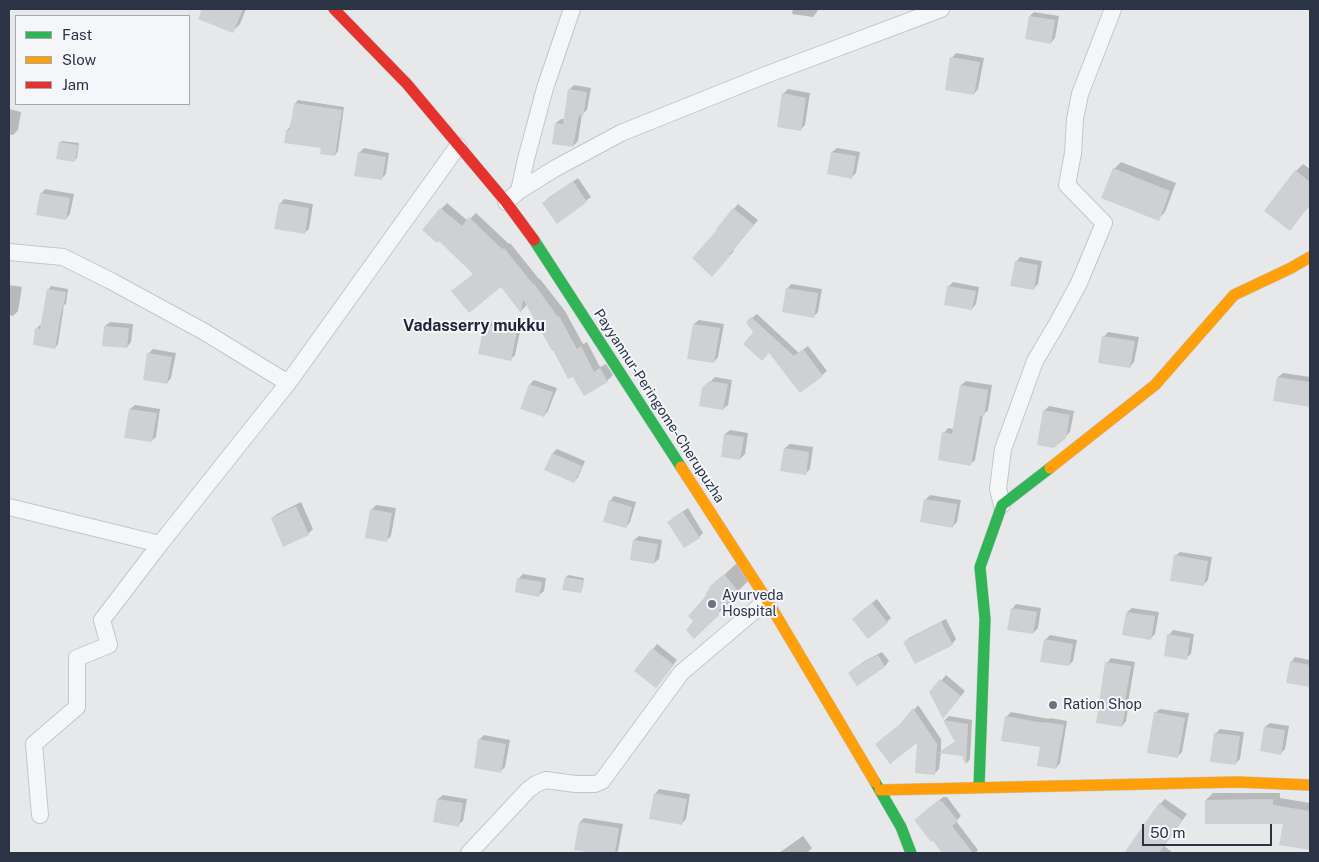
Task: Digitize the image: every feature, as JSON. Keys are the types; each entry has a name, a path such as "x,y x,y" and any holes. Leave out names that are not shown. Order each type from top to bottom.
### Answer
{"street":[{"name":"Payyannur-Peringome-Cherupuzha","path":"334,9 407,84 506,202 538,245 767,600 880,790 901,827 911,853"},
{"path":"519,191 545,88 572,9"},
{"path":"506,202 519,191 554,169 621,133 941,9"},
{"path":"1002,505 998,489 1004,449 1028,379 1035,361 1079,284 1104,223 1067,185 1080,94 1113,9"},
{"path":"40,815 34,744 77,707 77,658 109,645 102,620 288,383 458,146"},
{"path":"9,252 63,257 112,281 203,331 288,383"},
{"path":"979,787 986,619 980,567 1002,505 1155,385 1234,295 1310,257"},
{"path":"9,507 160,544"},
{"path":"469,853 528,790 536,784 546,780 575,784 595,784 602,781 681,673 767,600"},
{"path":"880,790 1237,782 1310,785"}],"building":[{"path":"202,9 243,9 233,33 198,19"},
{"path":"1029,16 1055,20 1051,44 1025,39"},
{"path":"950,57 980,62 974,95 945,90"},
{"path":"568,89 587,92 583,116 579,115 573,147 552,144 555,123 563,124"},
{"path":"782,93 806,98 801,131 777,127"},
{"path":"294,103 342,110 335,156 320,154 321,148 284,143 286,130 290,130"},
{"path":"59,142 78,145 75,162 56,159"},
{"path":"358,152 386,157 382,180 354,176"},
{"path":"831,152 856,156 852,179 827,174"},
{"path":"1113,168 1170,191 1159,221 1101,198"},
{"path":"1295,170 1310,182 1310,204 1290,231 1264,211"},
{"path":"573,181 587,202 557,224 542,203"},
{"path":"40,193 70,198 66,220 36,215"},
{"path":"279,203 309,208 305,234 274,229"},
{"path":"440,208 462,226 469,217 502,249 504,248 559,316 577,349 581,346 594,372 600,368 608,382 584,396 573,377 568,379 523,299 521,313 501,287 469,313 451,291 473,274 439,241 437,243 422,230"},
{"path":"733,208 754,225 712,277 692,258 717,230"},
{"path":"1015,261 1038,265 1034,290 1010,286"},
{"path":"947,286 976,291 972,310 944,305"},
{"path":"786,288 818,293 814,318 782,312"},
{"path":"47,289 66,292 55,349 33,345 35,328 40,329"},
{"path":"751,317 794,356 803,349 823,376 800,393 769,353 762,361 743,344 753,332 746,322"},
{"path":"693,324 720,328 714,363 687,359"},
{"path":"484,325 517,331 511,361 478,354"},
{"path":"104,326 129,328 127,348 102,346"},
{"path":"1102,336 1135,341 1130,368 1098,363"},
{"path":"147,353 172,357 167,384 143,380"},
{"path":"1277,377 1310,382 1310,407 1273,401"},
{"path":"709,381 728,384 723,410 699,406 702,388"},
{"path":"529,384 553,392 544,417 520,409"},
{"path":"960,385 988,390 984,416 980,416 971,466 938,460 942,432 952,434"},
{"path":"129,409 157,413 152,442 124,438"},
{"path":"1043,410 1070,415 1066,438 1054,448 1037,445"},
{"path":"724,434 744,437 740,460 721,457"},
{"path":"784,448 809,452 806,475 780,471"},
{"path":"552,453 582,466 574,483 544,470"},
{"path":"924,499 957,504 953,528 920,522"},
{"path":"609,500 632,507 626,528 603,522"},
{"path":"296,506 309,535 283,547 271,518"},
{"path":"370,509 392,513 387,542 365,538"},
{"path":"683,512 700,538 684,548 667,522"},
{"path":"633,540 658,544 654,564 630,560"},
{"path":"1174,555 1208,561 1204,586 1170,581"},
{"name":"Ayurveda Hospital","path":"724,574 739,592 719,610 719,615 694,639 686,630 693,621 688,616 704,598 710,586"},
{"path":"565,577 583,580 581,593 562,590"},
{"path":"517,578 542,582 539,597 515,592"},
{"path":"872,603 888,623 868,639 852,619"},
{"path":"1011,608 1037,612 1033,634 1007,630"},
{"path":"1126,612 1155,616 1151,640 1122,635"},
{"path":"941,622 953,645 915,664 903,642"},
{"path":"1167,634 1190,638 1187,660 1164,656"},
{"path":"1044,639 1073,644 1069,666 1040,662"},
{"path":"652,648 674,665 656,688 634,671"},
{"path":"878,655 885,667 857,686 848,673"},
{"path":"1290,661 1310,665 1310,687 1286,683"},
{"path":"1105,662 1131,666 1122,727 1096,723"},
{"path":"940,679 961,696 943,719 929,692"},
{"path":"913,708 937,744 935,775 915,773 917,743 890,764 875,744 900,724"},
{"path":"1154,712 1185,718 1178,758 1147,753"},
{"path":"1005,716 1064,725 1056,769 1037,766 1040,747 1001,741"},
{"path":"943,720 968,724 966,765 962,756 938,753 955,742"},
{"path":"1264,727 1285,730 1281,755 1260,751"},
{"path":"1214,733 1240,736 1236,765 1210,762"},
{"path":"478,739 506,744 501,773 474,768"},
{"path":"654,793 687,799 682,825 649,819"},
{"path":"437,799 463,803 459,827 433,822"},
{"path":"1273,799 1273,805 1310,811 1310,850 1279,845 1283,824 1205,824 1205,800"},
{"path":"937,801 942,801 958,821 952,826 973,853 942,853 914,820"},
{"path":"1159,803 1182,820 1159,853 1124,853"},
{"path":"579,822 619,828 615,853 593,853 574,850"}],"traffic: fast":[{"path":"534,240 681,467"},
{"path":"979,787 985,619 980,567 1002,505 1050,468"},
{"path":"875,782 901,827 911,853"}],"traffic: slow":[{"path":"1050,468 1155,385 1234,295 1310,257"},
{"path":"681,467 767,600 875,782"},
{"path":"880,790 1237,782 1310,785"}],"traffic: jam":[{"path":"334,9 407,84 506,202 534,240"}],"place":[{"name":"Ayurveda Hospital","path":"712,604"},
{"name":"Ration Shop","path":"1053,705"}],"district":[{"name":"Vadasserry mukku","path":"474,326"}]}
